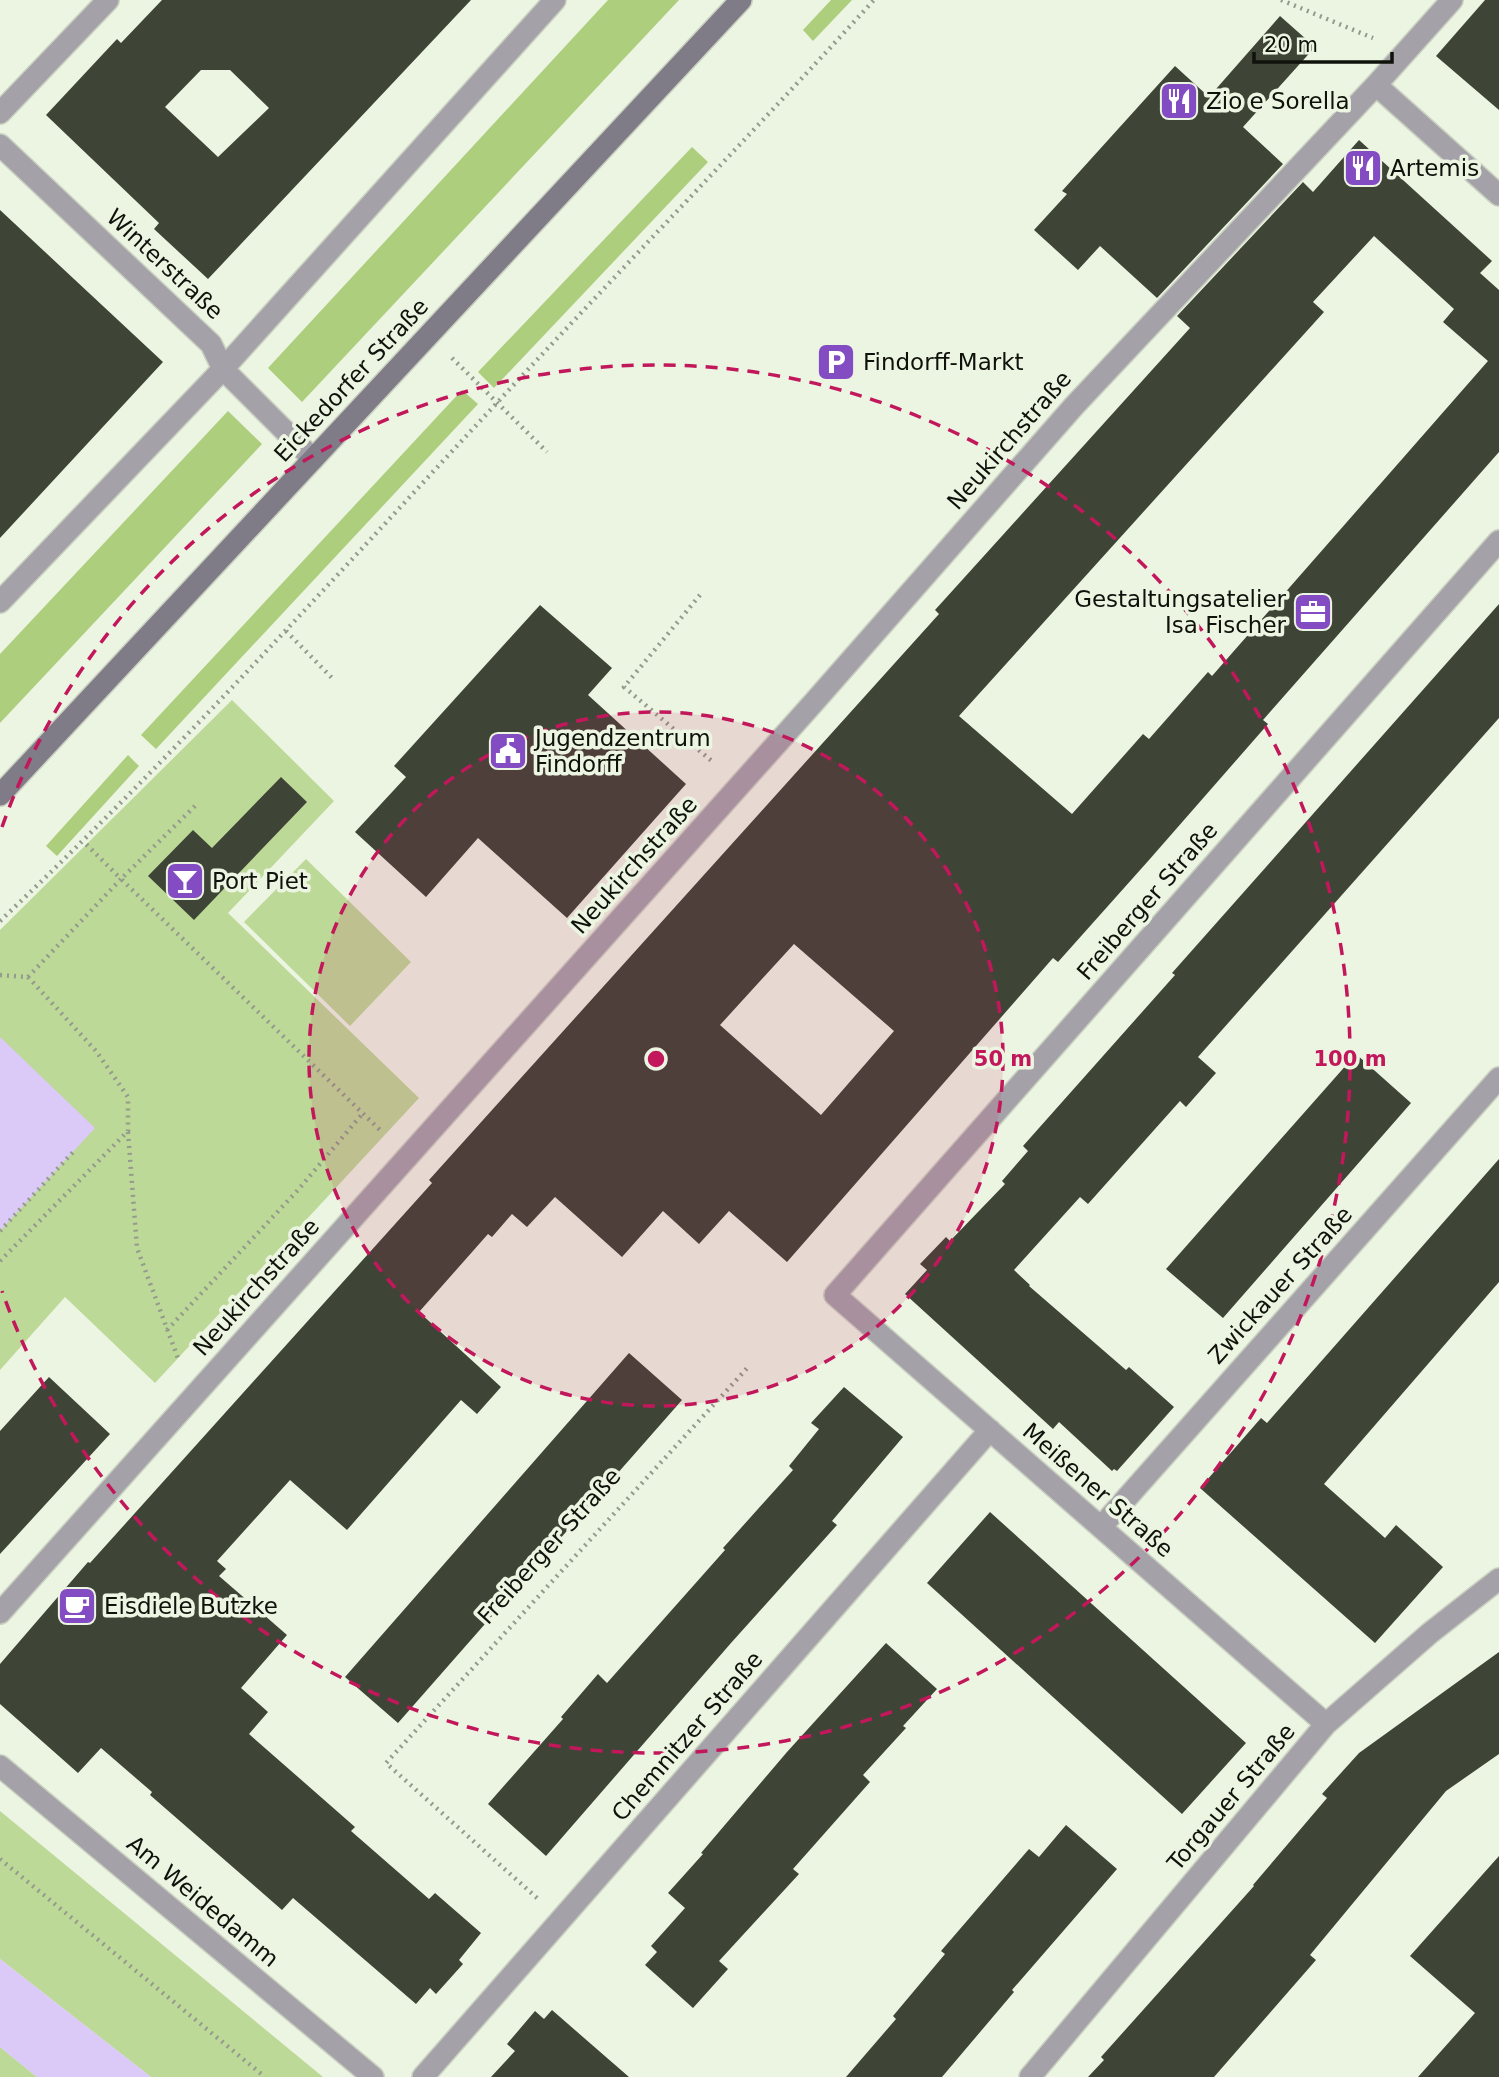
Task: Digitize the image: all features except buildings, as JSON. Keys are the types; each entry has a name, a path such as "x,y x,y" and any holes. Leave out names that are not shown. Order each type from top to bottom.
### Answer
{"main road":[{"name":"Eickedorfer Straße","path":"0,794 741,0"}],"street":[{"path":"0,114 108,0"},
{"path":"0,602 223,369 555,0"},
{"name":"Neukirchstraße","path":"0,1613 741,785 1074,406 1376,85 1452,0"},
{"path":"1376,85 1499,195"},
{"name":"Winterstraße","path":"1,148 211,344 223,369 313,459"},
{"name":"Freiberger Straße","path":"835,1295 1499,541"},
{"name":"Zwickauer Straße","path":"1101,1527 1499,1078"},
{"name":"Meißener Straße","path":"835,1295 1326,1724"},
{"name":"Chemnitzer Straße","path":"423,2077 990,1430"},
{"name":"Torgauer Straße","path":"1030,2077 1326,1724 1430,1633 1499,1578"},
{"name":"Am Weidedamm","path":"0,1766 373,2077"}],"path":[{"path":"0,921 83,842 286,632 874,0"},
{"path":"1281,0 1406,51"},
{"path":"429,335 547,452"},
{"path":"700,595 624,687 741,785"},
{"path":"286,632 335,681"},
{"path":"28,977 195,806"},
{"path":"83,842 389,1139"},
{"path":"0,975 28,977 96,1051 128,1097 137,1248 192,1398"},
{"path":"167,1331 298,1189 363,1113"},
{"path":"0,1261 128,1131"},
{"path":"0,1231 74,1151"},
{"name":"Freiberger Straße","path":"561,1919 386,1763 750,1365"},
{"path":"0,1858 265,2077"}],"green space":[{"path":"608,0 679,0 302,402 268,368"},
{"path":"831,0 852,0 813,41 803,30"},
{"path":"692,147 708,162 494,388 478,372"},
{"path":"462,390 478,404 156,749 141,735"},
{"path":"228,411 262,444 0,723 0,654"},
{"path":"232,700 334,801 228,913 419,1098 155,1383 65,1297 0,1370 0,930"},
{"path":"128,755 139,766 57,856 46,846"},
{"path":"306,859 411,962 350,1026 244,922"},
{"path":"0,1811 323,2077 151,2077 0,1959"},
{"path":"0,2047 37,2077 0,2077"}],"shaded area":[{"path":"0,1037 95,1128 0,1231"},
{"path":"0,1959 151,2077 37,2077 0,2047"}],"place":[{"name":"Zio e Sorella","path":"1179,101"},
{"name":"Artemis","path":"1363,168"},
{"name":"Findorff-Markt","path":"836,362"},
{"name":"Gestaltungsatelier Isa Fischer","path":"1313,612"},
{"name":"Jugendzentrum Findorff","path":"508,751"},
{"name":"Port Piet","path":"185,881"},
{"name":"Eisdiele Butzke","path":"77,1606"}]}
